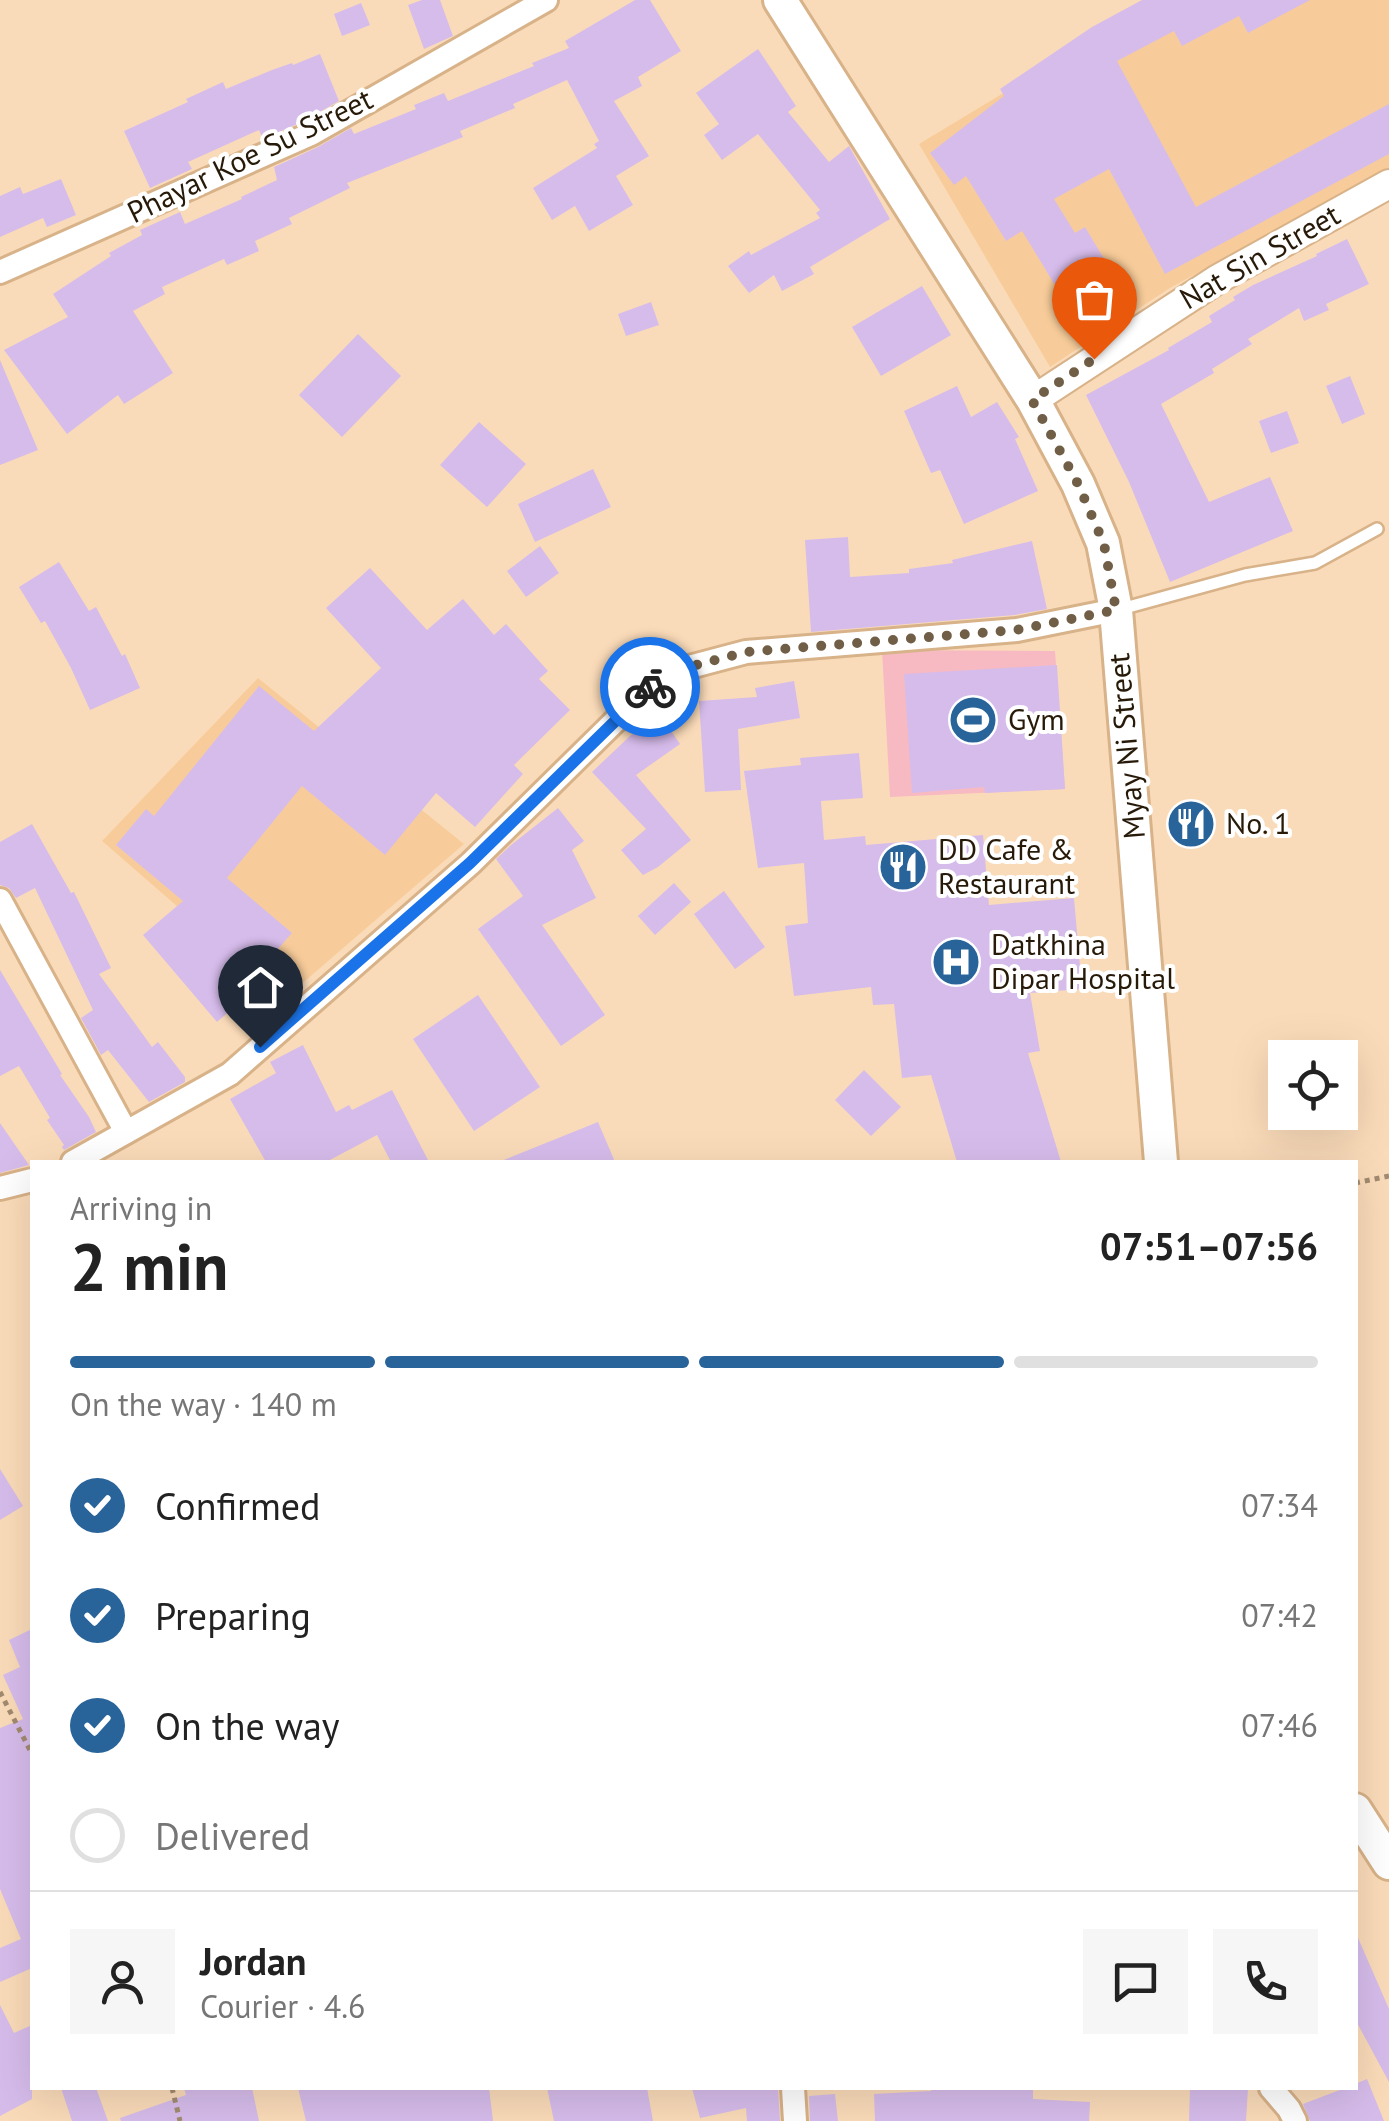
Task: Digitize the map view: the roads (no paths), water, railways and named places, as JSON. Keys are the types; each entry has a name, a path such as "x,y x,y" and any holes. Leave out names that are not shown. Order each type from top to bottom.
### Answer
{"main road":[{"name":"Myay Ni Street","path":"780,0 1032,400 1078,484 1104,544 1116,610 1161,1160"},
{"path":"1358,1815 1389,1863"}],"street":[{"name":"Phayar Koe Su Street","path":"0,272 311,134 546,0"},
{"name":"Nat Sin Street","path":"1032,400 1218,279 1389,184"},
{"path":"76,1160 230,1074 470,863 662,674 746,652 1016,630 1116,610"},
{"path":"0,900 126,1132"},
{"path":"0,1188 30,1180"},
{"path":"793,2090 794,2121"},
{"path":"1273,2090 1295,2121"}],"lane":[{"path":"1116,610 1244,575 1315,563 1377,529"}],"place":[{"name":"Gym","path":"973,720"},
{"name":"No. 1","path":"1191,824"},
{"name":"DD Cafe & Restaurant","path":"903,867"},
{"name":"Datkhina Dipar Hospital","path":"956,962"}]}
